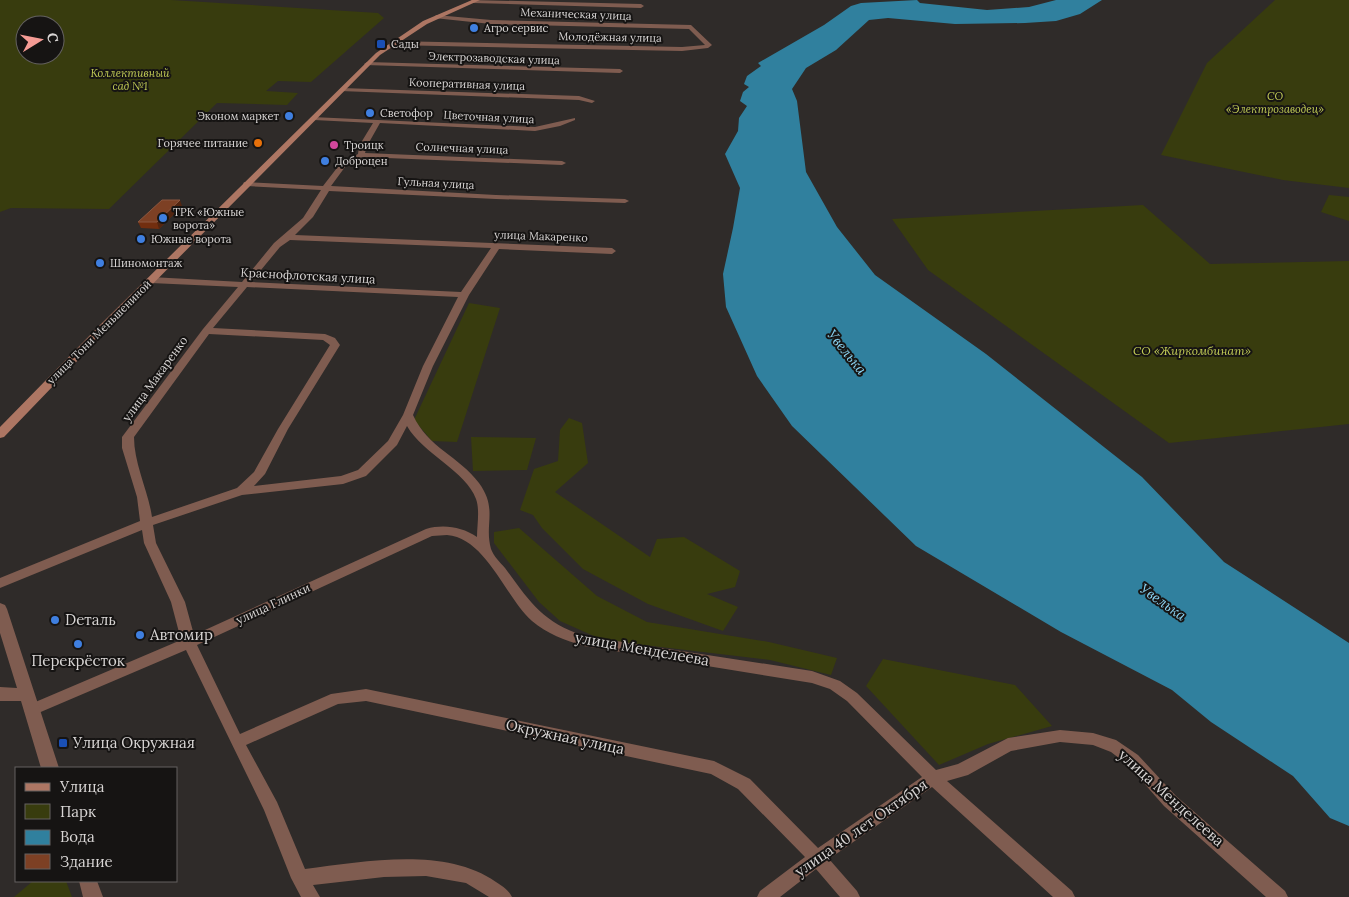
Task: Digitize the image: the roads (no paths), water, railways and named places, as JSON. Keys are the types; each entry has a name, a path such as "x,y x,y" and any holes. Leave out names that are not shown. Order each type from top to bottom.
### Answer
{"main road":[{"name":"улица Тони Меньшениной","path":"0,434 367,64 392,43 436,17 475,1"}],"street":[{"path":"475,1 641,6"},
{"name":"Механическая улица","path":"436,17 484,22 691,27 708,46"},
{"name":"Молодёжная улица","path":"392,43 682,49 708,46"},
{"name":"Электрозаводская улица","path":"367,64 620,71"},
{"name":"Кооперативная улица","path":"342,90 579,98 592,101"},
{"name":"Цветочная улица","path":"314,118 535,130 558,125 573,119"},
{"path":"361,155 363,146 378,121"},
{"name":"Солнечная улица","path":"361,155 562,163"},
{"name":"улица Макаренко","path":"189,643 178,602 150,543 143,497 128,448 128,437 206,331 277,245 313,212 327,183 347,160 361,155"},
{"name":"Гульная улица","path":"247,184 325,189 625,200"},
{"name":"улица Макаренко","path":"289,236 612,251"},
{"path":"0,583 146,523 242,491 343,480 362,473 394,443 428,366 464,295 496,247"},
{"name":"Краснофлотская улица","path":"151,280 464,295"},
{"name":"улица Макаренко","path":"206,331 325,337 332,340 335,345 283,429 259,474 242,491"},
{"path":"408,415 411,426 422,439 469,480 482,497 485,550"},
{"name":"улица Глинки","path":"29,703 189,643 430,532 446,530 461,532 472,538 485,550"},
{"name":"улица Менделеева","path":"485,550 524,606 544,625 563,634 584,641 812,677 835,685 852,697 933,778 1066,897"},
{"path":"0,609 50,767"},
{"path":"189,643 271,807 300,878 310,897"},
{"path":"0,694 29,703"},
{"name":"Окружная улица","path":"237,742 336,698 366,695 714,768 744,784 817,858 852,897"},
{"name":"улица Менделеева","path":"933,778 962,770 1008,745 1060,736 1093,739 1116,747 1133,760 1170,801 1279,897"},
{"name":"улица 40 лет Октября","path":"766,897 817,858 933,778"},
{"path":"300,878 413,867 466,875 477,879 503,897"},
{"path":"88,882 93,897"}],"water":[{"name":"Увелька","path":"917,0 920,3 987,10 1029,7 1056,0 1102,0 1080,14 1056,21 955,24 888,18 869,20 836,50 806,68 792,89 797,101 806,172 837,227 875,275 986,354 1142,477 1224,562 1349,643 1349,826 1330,818 1293,776 1211,722 1172,690 1061,632 916,546 792,426 757,376 726,307 723,274 740,188 725,154 738,131 739,118 747,106 740,101 743,92 749,87 744,84 747,76 761,66 758,63 824,25 851,6 861,3"}],"place":[{"name":"Агро сервис","path":"474,28"},
{"name":"Сады","path":"381,44"},
{"name":"Светофор","path":"370,113"},
{"name":"Эконом маркет","path":"289,116"},
{"name":"Горячее питание","path":"258,143"},
{"name":"Троицк","path":"334,145"},
{"name":"Доброцен","path":"325,161"},
{"name":"ТРК «Южные ворота»","path":"163,218"},
{"name":"Южные ворота","path":"141,239"},
{"name":"Шиномонтаж","path":"100,263"},
{"name":"Dеталь","path":"55,620"},
{"name":"Автомир","path":"140,635"},
{"name":"Перекрёсток","path":"78,644"},
{"name":"Улица Окружная","path":"63,743"}],"park label":[{"name":"Коллективный сад №1","path":"130,79"},
{"name":"СО «Электрозаводец»","path":"1275,102"},
{"name":"СО «Жиркомбинат»","path":"1192,351"}]}
